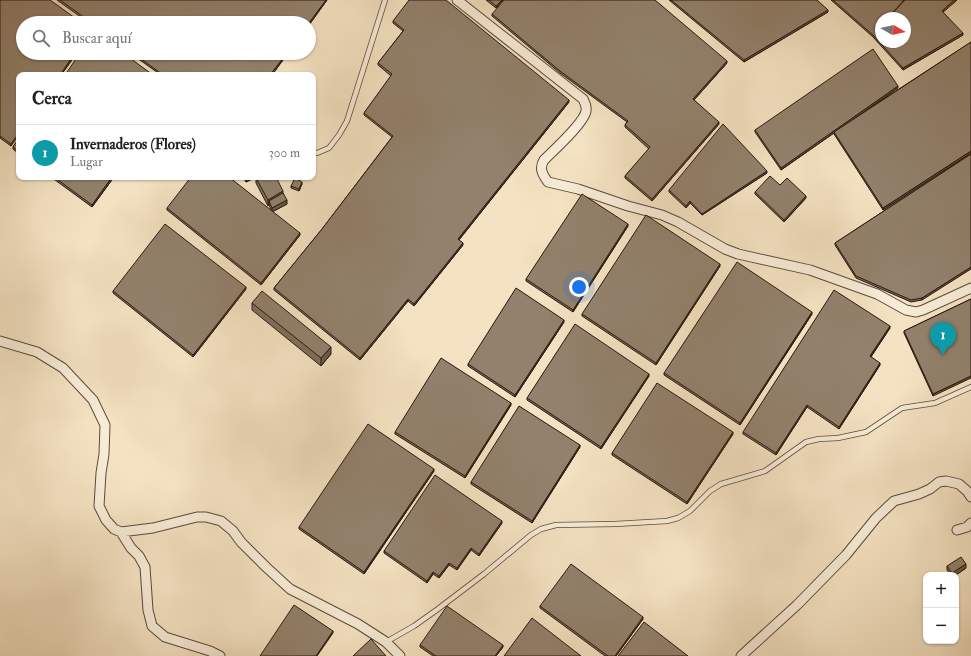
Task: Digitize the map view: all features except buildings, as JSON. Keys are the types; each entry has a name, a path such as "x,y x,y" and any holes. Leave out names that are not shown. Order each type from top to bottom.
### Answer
{"street":[{"path":"457,0 583,99 586,104 586,112 582,121 544,160 542,164 542,171 548,182 578,189 628,206 662,215 678,222 725,249 738,254 810,270 877,294 906,310 916,312 923,310 971,288"},
{"path":"0,341 37,352 63,368 93,400 105,425 99,506 114,529 121,532 154,528 196,517 206,517 221,521 233,531 241,542 266,567 290,588 358,624 386,642 400,656"},
{"path":"741,656 803,599 846,555 876,518 894,501 924,491 939,482 946,481 959,484 971,497"},
{"path":"957,530 967,527 971,523"},
{"path":"121,532 145,566 148,610 152,626 165,636 210,651 220,656"}],"lane":[{"path":"317,153 329,148 347,121 385,0"},
{"path":"386,642 414,626 438,609 484,574 531,535 541,529 556,525 667,521 678,518 690,511 710,491 721,484 765,472 806,442 819,439 838,438 866,432 902,408 935,403 971,387"}],"place":[{"name":"Invernaderos (Flores)","path":"943,355"}]}
